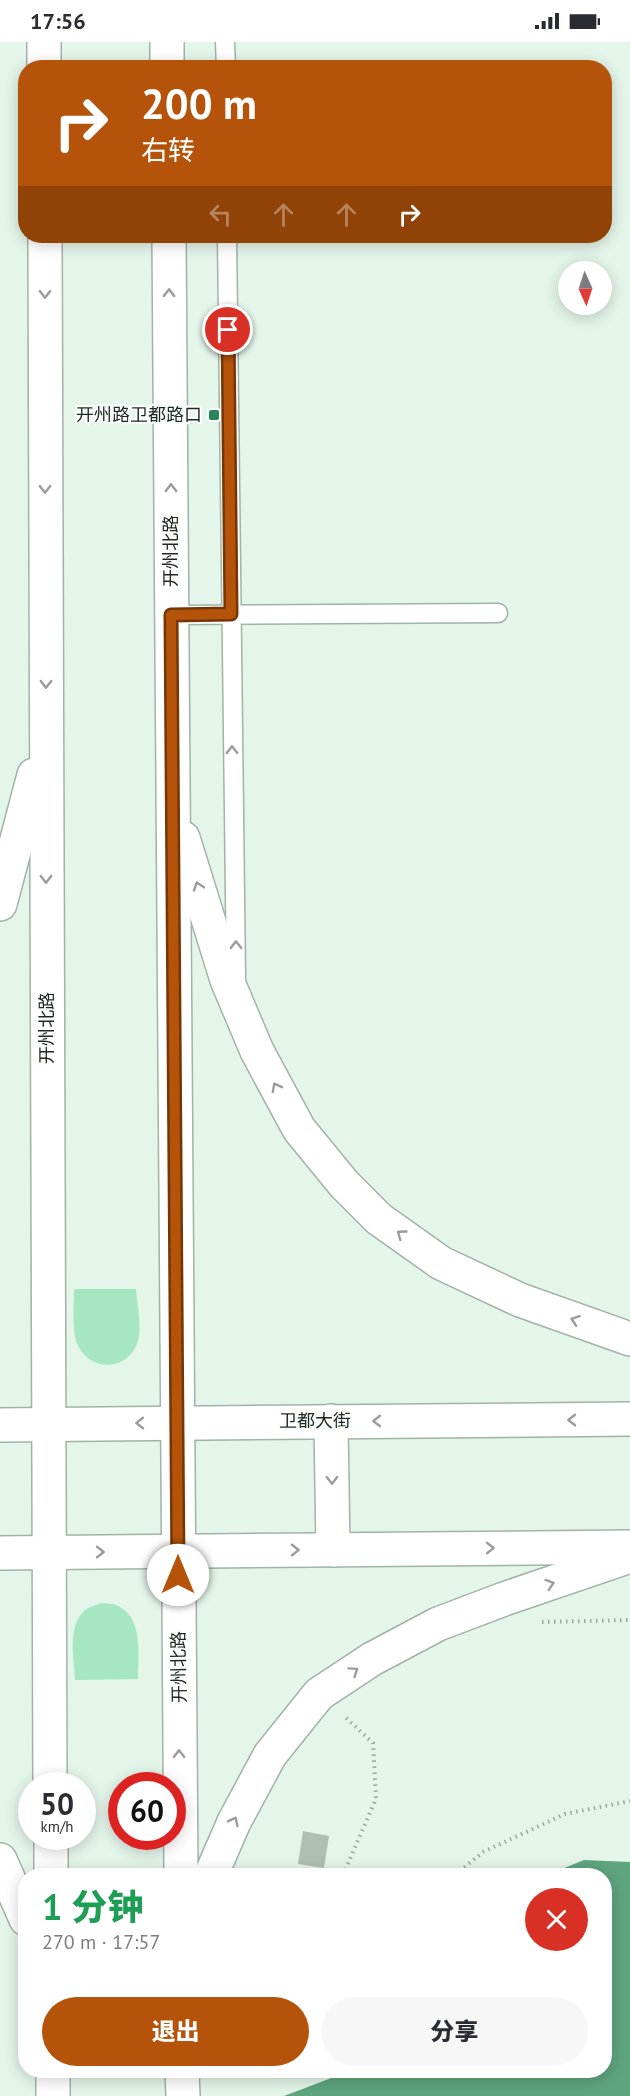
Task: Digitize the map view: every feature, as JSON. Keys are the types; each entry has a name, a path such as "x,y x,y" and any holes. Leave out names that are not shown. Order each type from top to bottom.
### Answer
{"main road":[{"path":"44,42 44,60"},
{"path":"167,42 168,60"},
{"name":"开州北路","path":"45,243 50,1772"},
{"name":"开州北路","path":"169,243 181,1868"},
{"path":"0,904 46,730"},
{"path":"173,808 227,980 257,1052 299,1129 344,1184 379,1219 441,1263 519,1300 630,1339"},
{"name":"卫都大街","path":"0,1425 630,1419"},
{"path":"331,1421 333,1550"},
{"path":"0,1553 630,1547"},
{"path":"214,1868 234,1822 270,1755 319,1695 372,1659 438,1624 630,1556"},
{"path":"51,1850 51,1868"},
{"path":"0,1860 18,1901"},
{"path":"52,2078 53,2096"},
{"path":"182,2078 183,2096"}],"lane":[{"path":"225,42 226,60"},
{"path":"227,243 237,1003"},
{"path":"171,615 498,613"}],"path":[{"path":"319,1695 374,1743 376,1799 346,1868"},
{"path":"464,1868 483,1852 565,1814 630,1801"}],"shaded area":[{"path":"74,1289 136,1289 139,1336 135,1348 128,1357 110,1365 100,1364 90,1360 82,1352 75,1336"},
{"path":"102,1603 116,1605 125,1610 131,1618 138,1638 138,1679 75,1680 73,1641 77,1622 88,1608"},
{"path":"584,1860 630,1862 630,2096 284,2096 331,2078 612,2078 612,1868 564,1868"}],"pier":[{"path":"0,2067 18,2067 18,2078 265,2078 265,2096 0,2096"}],"building":[{"path":"303,1831 329,1836 324,1868 298,1864"}],"place":[{"name":"开州路卫都路口","path":"214,415"}],"route":[{"path":"178,1575 171,615 231,614 228,330"}]}
